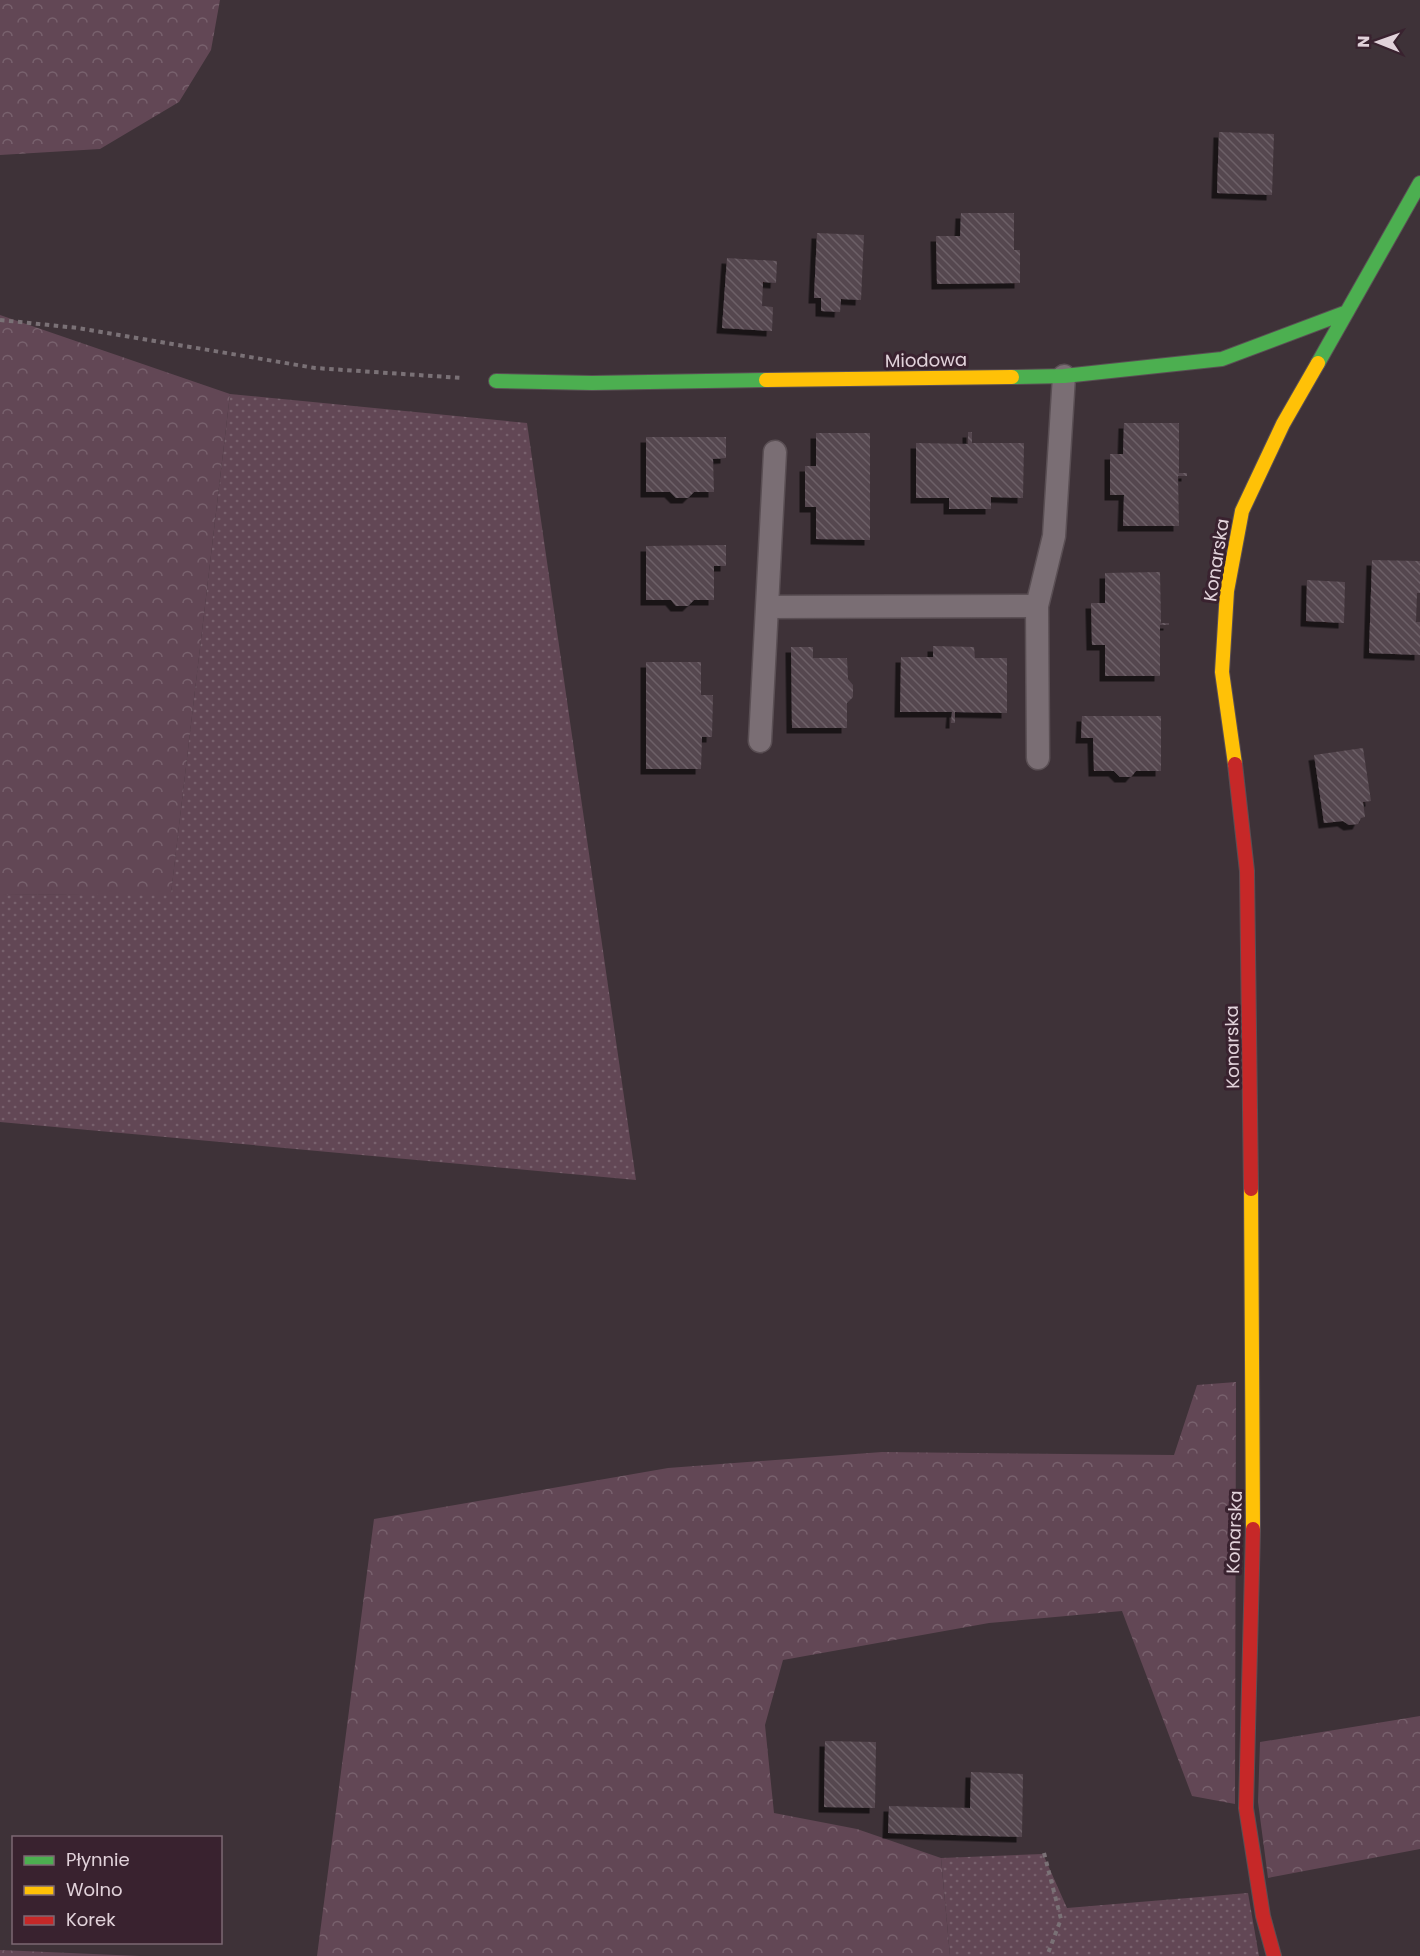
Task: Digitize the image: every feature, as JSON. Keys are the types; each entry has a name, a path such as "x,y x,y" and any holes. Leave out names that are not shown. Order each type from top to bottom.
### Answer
{"street":[{"name":"Konarska","path":"1274,1956 1263,1916 1246,1808 1254,1489 1247,872 1238,781 1222,672 1227,591 1242,511 1283,424 1420,183"},
{"name":"Miodowa","path":"496,381 592,383 1065,376 1222,359 1347,312"}],"lane":[{"path":"1038,758 1037,606 1054,536 1065,376"},
{"path":"760,741 775,452"},
{"path":"767,607 1037,606"}],"path":[{"path":"0,320 78,328 315,368 496,381"},
{"path":"1044,1852 1061,1919 1047,1956"}],"green space":[{"path":"0,0 220,0 211,50 179,102 100,149 0,155"},
{"path":"0,315 230,394 171,894 0,895"},
{"path":"230,394 527,423 636,1180 0,1122 0,895 171,893"},
{"path":"1236,1382 1235,1804 1192,1796 1122,1611 989,1623 783,1660 765,1725 774,1813 857,1829 941,1858 950,1956 317,1956 374,1519 668,1468 882,1452 1174,1455 1197,1385"},
{"path":"1420,1716 1420,1849 1268,1878 1258,1802 1260,1742"},
{"path":"1043,1854 1067,1908 1248,1893 1259,1956 950,1956 941,1858"},
{"path":"0,1950 140,1956 0,1956"}],"building":[{"path":"1219,132 1274,134 1272,195 1217,193"},
{"path":"961,213 1014,213 1014,250 1020,250 1020,283 937,284 936,236 960,236"},
{"path":"817,233 864,235 861,300 841,299 840,312 821,311 821,298 814,298"},
{"path":"727,258 777,261 776,283 763,282 762,306 773,307 772,331 722,328"},
{"path":"1124,423 1179,423 1179,473 1187,473 1187,476 1178,476 1179,526 1123,526 1124,495 1110,495 1110,454 1123,454"},
{"path":"968,432 972,432 972,443 1024,443 1023,498 991,497 991,509 949,509 949,498 916,498 916,443 968,444"},
{"path":"816,433 870,433 870,540 816,539 816,507 805,507 805,466 816,466"},
{"path":"646,437 726,437 726,458 713,459 714,492 694,492 688,498 676,498 670,492 646,492"},
{"path":"726,545 726,566 714,566 714,600 694,600 688,606 676,606 671,600 646,600 646,546"},
{"path":"1372,560 1420,561 1420,593 1417,593 1416,622 1420,622 1420,655 1369,653"},
{"path":"1160,572 1161,623 1169,623 1169,625 1160,625 1160,676 1105,676 1105,645 1092,645 1091,603 1105,603 1105,573"},
{"path":"1307,580 1345,582 1344,623 1306,621"},
{"path":"933,646 974,647 975,658 1007,658 1007,713 955,712 955,723 951,723 952,712 900,712 901,657 933,657"},
{"path":"791,647 813,647 813,658 847,658 848,679 853,685 853,697 847,703 847,728 792,728"},
{"path":"646,662 701,662 701,695 713,695 712,737 702,737 701,769 646,769"},
{"path":"1082,716 1161,716 1161,771 1136,771 1131,777 1120,777 1114,771 1094,771 1093,738 1081,738"},
{"path":"1363,748 1371,801 1363,802 1365,817 1361,818 1358,824 1349,825 1343,821 1324,823 1314,755"},
{"path":"825,1741 876,1742 875,1808 824,1807"},
{"path":"971,1772 1023,1774 1022,1837 888,1833 889,1806 970,1808"}],"traffic: fast":[{"path":"1318,363 1420,183"},
{"path":"1012,377 1064,376 1222,359 1347,312"},
{"path":"496,381 592,383 766,380"}],"traffic: slow":[{"path":"1235,764 1222,672 1227,591 1242,511 1283,424 1318,363"},
{"path":"766,380 1012,377"},
{"path":"1251,1189 1253,1529"}],"traffic: jam":[{"path":"1235,764 1247,871 1251,1189"},
{"path":"1253,1529 1246,1808 1263,1916 1274,1956"}]}
